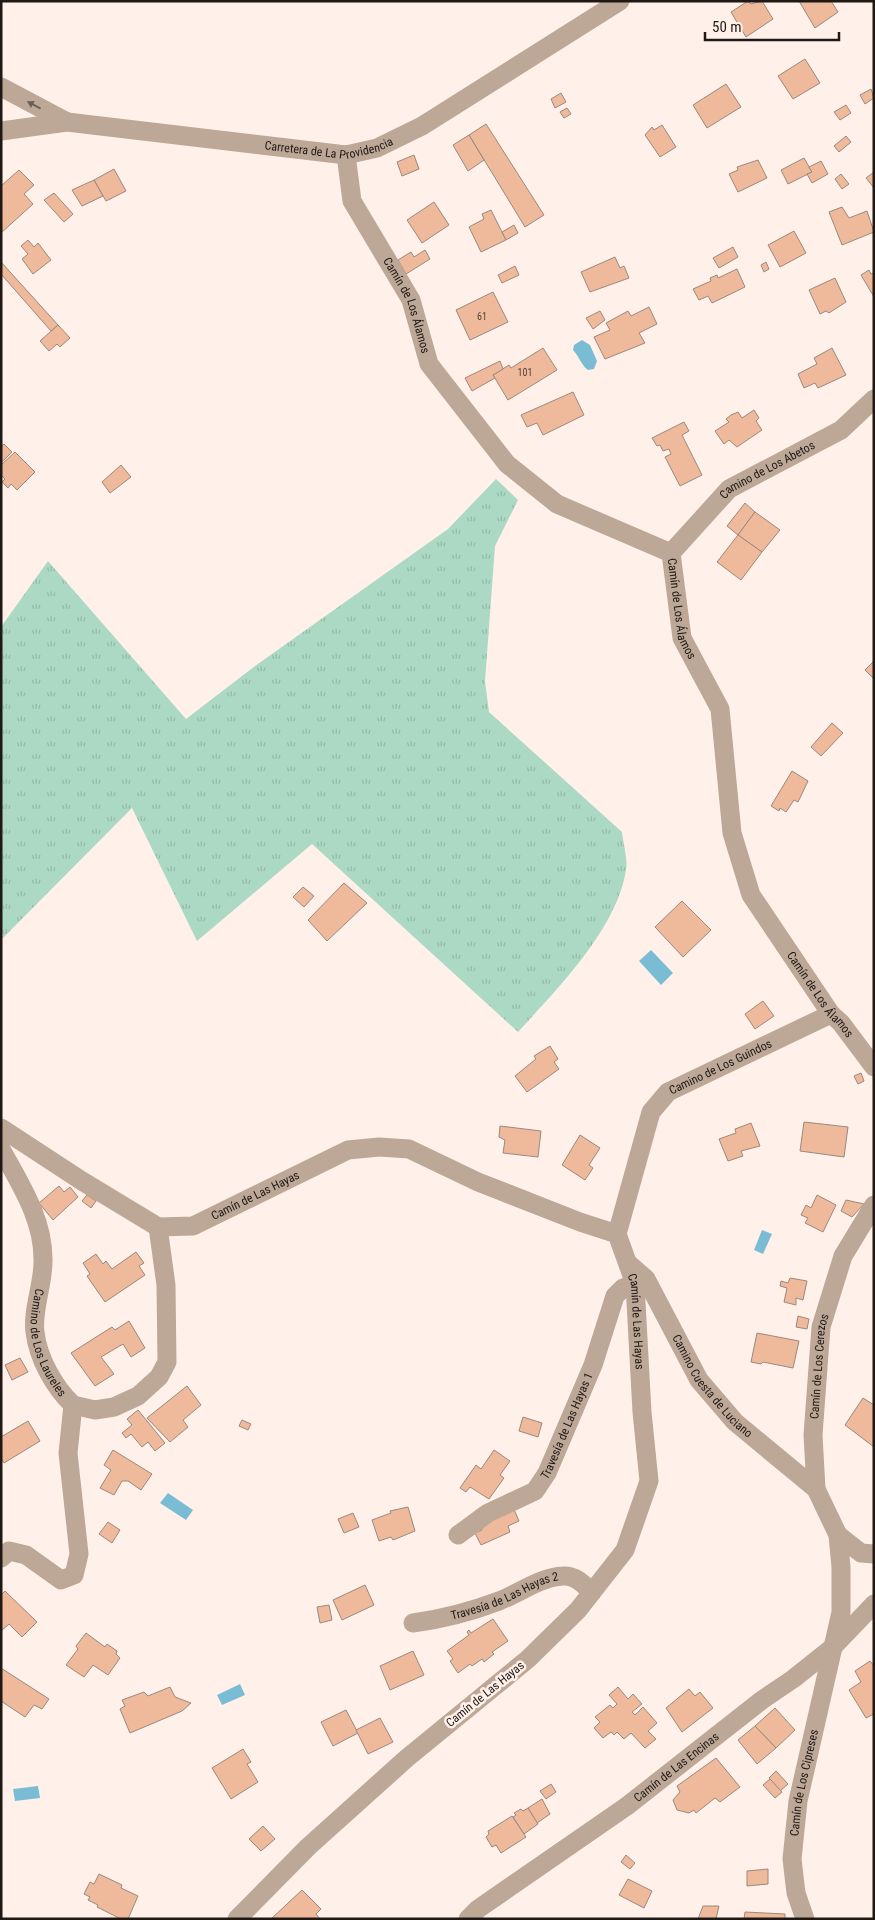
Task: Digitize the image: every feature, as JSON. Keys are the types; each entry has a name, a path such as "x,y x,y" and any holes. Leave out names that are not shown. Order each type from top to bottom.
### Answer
{"street":[{"name":"Carretera de La Providencia","path":"1,131 66,122 346,154 377,148 422,126 620,1"},
{"path":"1,87 66,122"},
{"name":"Camín de Los Álamos","path":"346,154 352,201 411,300 429,364 507,464 557,504 671,553 682,638 720,709 732,834 751,896 831,1014 841,1023 874,1067"},
{"name":"Camino de Los Abetos","path":"671,553 729,489 841,430 874,399"},
{"name":"Camino de Los Guindos","path":"617,1234 651,1112 668,1092 831,1014"},
{"path":"1,1128 82,1181 158,1227 166,1285 167,1362 159,1377 138,1396 114,1407 95,1410 73,1405"},
{"name":"Camín de Las Hayas","path":"158,1227 193,1226 348,1150 380,1147 409,1149 478,1182 580,1222 617,1234 635,1284 642,1412 649,1481 625,1550 578,1610 528,1659 400,1764 308,1847 238,1919"},
{"name":"Camino de Los Laureles","path":"1,1150 36,1213 44,1259 34,1331 46,1369 64,1396 73,1405 68,1453 79,1554 74,1575 61,1580 26,1555 9,1551 1,1558"},
{"name":"Camín de Los Cerezos","path":"838,1535 816,1489 813,1435 821,1327 843,1256 874,1206"},
{"name":"Camino Cuesta de Luciano","path":"629,1265 646,1279 699,1380 735,1422 816,1489"},
{"name":"Travesía de Las Hayas 1","path":"458,1536 488,1513 535,1491 547,1472 593,1365 615,1296 623,1288 635,1284"},
{"path":"838,1535 861,1553 874,1554"},
{"name":"Camín de Los Cipreses","path":"805,1919 796,1893 792,1859 798,1802 841,1612 841,1567 838,1535"},
{"name":"Travesía de Las Hayas 2","path":"413,1623 450,1618 500,1601 544,1580 564,1576 576,1578 592,1592"},
{"name":"Camín de Las Encinas","path":"468,1919 478,1909 627,1806 832,1648 874,1604"}],"green space":[{"path":"496,479 518,500 495,546 485,681 489,712 622,832 626,861 626,870 620,892 611,914 598,936 567,977 518,1032 312,844 197,941 132,808 1,940 1,627 48,561 186,719 255,666 448,529"}],"water":[{"path":"582,340 590,345 597,361 594,369 588,370 573,350 574,345"},
{"path":"651,950 673,973 661,985 639,961"},
{"path":"762,1230 772,1234 763,1254 754,1250"},
{"path":"168,1493 193,1510 186,1520 160,1503"},
{"path":"240,1684 245,1695 222,1705 217,1695"},
{"path":"38,1786 40,1798 15,1801 13,1789"}],"building":[{"path":"748,1 751,4 762,1 773,19 746,37 731,12"},
{"path":"799,1 831,1 838,12 815,28"},
{"path":"805,59 820,83 793,99 778,76"},
{"path":"726,84 741,107 707,128 693,105"},
{"path":"871,89 874,98 865,104 860,95"},
{"path":"561,93 566,102 555,108 551,99"},
{"path":"846,105 851,113 840,120 834,112"},
{"path":"567,108 571,114 564,118 560,112"},
{"path":"486,124 544,215 525,227 469,135"},
{"path":"662,125 676,147 660,157 645,135 652,127 654,130"},
{"path":"469,135 484,160 468,171 453,145"},
{"path":"846,136 851,142 839,152 834,146"},
{"path":"414,155 419,169 402,176 397,162"},
{"path":"804,158 812,172 788,184 781,170"},
{"path":"758,160 767,178 738,192 729,174 738,170 737,167"},
{"path":"821,161 828,174 812,183 807,174 812,172 809,167"},
{"path":"114,169 126,191 106,201 94,180"},
{"path":"19,170 34,185 24,194 33,204 1,233 1,186"},
{"path":"874,172 874,188 866,178"},
{"path":"841,174 849,184 842,189 835,179"},
{"path":"94,180 103,196 82,206 72,190"},
{"path":"54,193 73,214 64,222 44,200"},
{"path":"434,202 449,225 422,243 407,220"},
{"path":"842,207 849,218 867,211 874,232 842,245 829,212"},
{"path":"491,210 506,240 481,252 469,227 484,219 482,214"},
{"path":"514,225 518,233 506,240 502,232"},
{"path":"794,231 806,253 780,267 768,245"},
{"path":"28,240 34,247 38,243 51,260 33,274 22,259 28,254 21,246"},
{"path":"733,247 738,257 719,268 713,258"},
{"path":"425,250 430,259 406,274 398,260 411,252 414,257"},
{"path":"615,257 620,268 624,266 629,278 590,292 581,272"},
{"path":"1,262 58,325 51,331 1,274"},
{"path":"766,262 769,269 764,272 761,265"},
{"path":"515,266 519,275 502,283 498,275"},
{"path":"737,269 745,287 712,303 708,296 699,300 693,289 711,281 710,278 717,275 718,278"},
{"path":"869,270 871,274 874,273 874,297 861,275"},
{"path":"835,278 846,302 829,313 826,311 820,314 809,290"},
{"path":"493,292 508,322 470,340 456,310"},
{"path":"649,307 657,324 639,333 645,343 605,359 594,337 610,330 606,323 628,311 631,316"},
{"path":"600,311 605,320 593,329 586,318"},
{"path":"58,325 70,338 60,347 57,344 49,351 40,341"},
{"path":"543,348 557,370 508,400 493,375 509,365 511,368"},
{"path":"832,348 846,375 818,388 815,383 804,388 798,374 817,364 814,358"},
{"path":"500,361 503,369 493,375 495,378 472,391 465,378"},
{"path":"573,392 584,415 543,435 537,423 527,427 521,415"},
{"path":"754,410 759,418 756,421 762,430 737,447 729,440 724,444 715,431 729,422 726,419 731,415 738,412 742,418"},
{"path":"684,422 689,431 682,435 702,475 680,486 665,457 671,454 669,449 663,451 660,445 657,446 652,438"},
{"path":"4,444 12,452 1,463 1,447"},
{"path":"15,452 35,472 17,490 11,484 8,488 2,482 5,479 1,475 1,465"},
{"path":"121,465 131,477 110,493 102,482"},
{"path":"745,503 755,512 738,535 727,526"},
{"path":"755,512 780,530 762,552 738,535"},
{"path":"738,535 762,552 741,580 717,562"},
{"path":"874,661 874,679 865,670"},
{"path":"832,723 843,733 821,756 811,747"},
{"path":"792,771 808,781 798,802 794,800 786,812 780,808 779,811 771,806"},
{"path":"344,883 367,903 327,941 308,920"},
{"path":"303,887 314,896 304,907 293,897"},
{"path":"682,901 711,930 683,957 655,927"},
{"path":"763,1001 774,1016 755,1029 745,1014"},
{"path":"550,1046 558,1059 554,1062 559,1069 527,1092 515,1076 536,1059 534,1056"},
{"path":"861,1073 864,1081 858,1084 854,1076"},
{"path":"804,1122 848,1127 844,1157 800,1151"},
{"path":"751,1123 760,1146 741,1151 743,1156 728,1161 719,1139 736,1133 735,1129"},
{"path":"500,1126 541,1131 538,1157 503,1153 505,1140 499,1137"},
{"path":"580,1135 600,1148 589,1165 593,1168 585,1180 562,1165"},
{"path":"59,1186 64,1192 70,1187 78,1197 53,1220 39,1203"},
{"path":"87,1195 96,1201 91,1208 82,1201"},
{"path":"817,1195 836,1205 823,1232 805,1223 808,1218 801,1215 806,1205 811,1208"},
{"path":"846,1200 864,1204 852,1217 841,1211"},
{"path":"136,1252 144,1263 139,1266 145,1275 105,1302 87,1276 90,1274 83,1263 96,1254 103,1264 106,1261 112,1269"},
{"path":"790,1278 807,1281 803,1300 796,1298 796,1305 784,1302 787,1288 780,1286 781,1281 788,1283"},
{"path":"798,1316 809,1319 807,1329 796,1327"},
{"path":"129,1321 145,1348 131,1357 123,1344 101,1357 114,1374 95,1386 71,1353 112,1327 115,1330"},
{"path":"757,1333 799,1341 793,1368 763,1362 761,1364 751,1362"},
{"path":"20,1358 28,1372 12,1380 5,1365"},
{"path":"187,1386 201,1405 183,1420 188,1427 170,1442 147,1418"},
{"path":"863,1398 874,1405 874,1447 845,1425"},
{"path":"138,1410 165,1443 155,1451 148,1442 142,1447 131,1434 126,1438 122,1433 132,1425 127,1419"},
{"path":"523,1417 542,1423 538,1437 519,1431"},
{"path":"242,1420 251,1424 248,1430 239,1426"},
{"path":"28,1421 40,1441 4,1463 1,1458 1,1437"},
{"path":"113,1450 152,1474 141,1490 128,1481 122,1481 114,1495 100,1488 111,1470 104,1465"},
{"path":"494,1450 510,1461 500,1475 504,1478 489,1499 470,1487 466,1492 460,1488 476,1465 481,1469"},
{"path":"408,1507 415,1531 393,1540 391,1537 379,1541 372,1520 391,1513 390,1511"},
{"path":"513,1507 519,1521 508,1526 510,1532 481,1545 475,1533 482,1530 480,1526"},
{"path":"353,1513 359,1527 344,1533 338,1519"},
{"path":"108,1522 120,1530 112,1543 99,1534"},
{"path":"365,1585 374,1605 342,1620 333,1600"},
{"path":"5,1591 37,1622 22,1637 9,1624 1,1631 1,1595"},
{"path":"329,1605 332,1620 320,1623 317,1607"},
{"path":"493,1619 508,1641 492,1652 494,1654 484,1662 482,1659 472,1666 470,1664 458,1673 450,1661 453,1659 447,1651 469,1635 467,1632 469,1630 471,1633"},
{"path":"86,1633 105,1647 107,1644 117,1651 116,1654 120,1658 108,1675 93,1665 84,1677 66,1665 78,1649 76,1646"},
{"path":"413,1651 424,1675 390,1690 380,1666"},
{"path":"870,1661 874,1666 874,1714 866,1718 849,1690 861,1682 855,1671"},
{"path":"1,1668 49,1699 42,1709 34,1705 25,1717 1,1701"},
{"path":"170,1687 175,1697 191,1703 182,1711 130,1733 120,1709 125,1706 122,1700 144,1692 148,1696"},
{"path":"618,1687 628,1699 633,1694 642,1704 632,1712 635,1715 643,1707 657,1723 648,1731 656,1739 645,1748 631,1733 624,1739 617,1732 614,1735 611,1732 603,1738 594,1728 600,1722 595,1717 610,1705 613,1708 617,1704 609,1695"},
{"path":"689,1689 695,1696 700,1692 713,1708 682,1732 666,1708"},
{"path":"775,1708 795,1730 776,1748 755,1726"},
{"path":"346,1710 358,1733 333,1746 321,1722"},
{"path":"380,1718 393,1742 368,1754 356,1730"},
{"path":"755,1726 776,1748 757,1764 738,1740"},
{"path":"243,1749 251,1762 247,1764 258,1782 231,1799 212,1768"},
{"path":"716,1758 740,1787 720,1802 715,1798 696,1813 694,1810 689,1813 677,1810 673,1800 680,1792 677,1786"},
{"path":"776,1771 788,1784 780,1791 769,1778"},
{"path":"770,1779 782,1792 775,1798 763,1785"},
{"path":"551,1784 556,1792 546,1799 540,1791"},
{"path":"542,1799 550,1814 537,1823 528,1808"},
{"path":"528,1808 538,1824 524,1834 513,1817 516,1815 514,1813"},
{"path":"512,1816 526,1837 501,1853 496,1845 492,1847 486,1837 489,1834 488,1831"},
{"path":"263,1826 275,1839 261,1851 249,1839"},
{"path":"626,1855 635,1863 630,1869 621,1862"},
{"path":"768,1869 768,1884 747,1886 747,1871"},
{"path":"99,1874 122,1885 121,1888 138,1896 128,1919 121,1919 97,1907 98,1905 88,1900 90,1897 84,1894 90,1882 94,1884"},
{"path":"628,1879 652,1891 644,1908 619,1895"},
{"path":"302,1890 321,1909 316,1914 320,1919 271,1919"},
{"path":"703,1906 719,1906 716,1919 698,1919"},
{"path":"745,1912 785,1914 785,1919 744,1919"}]}
